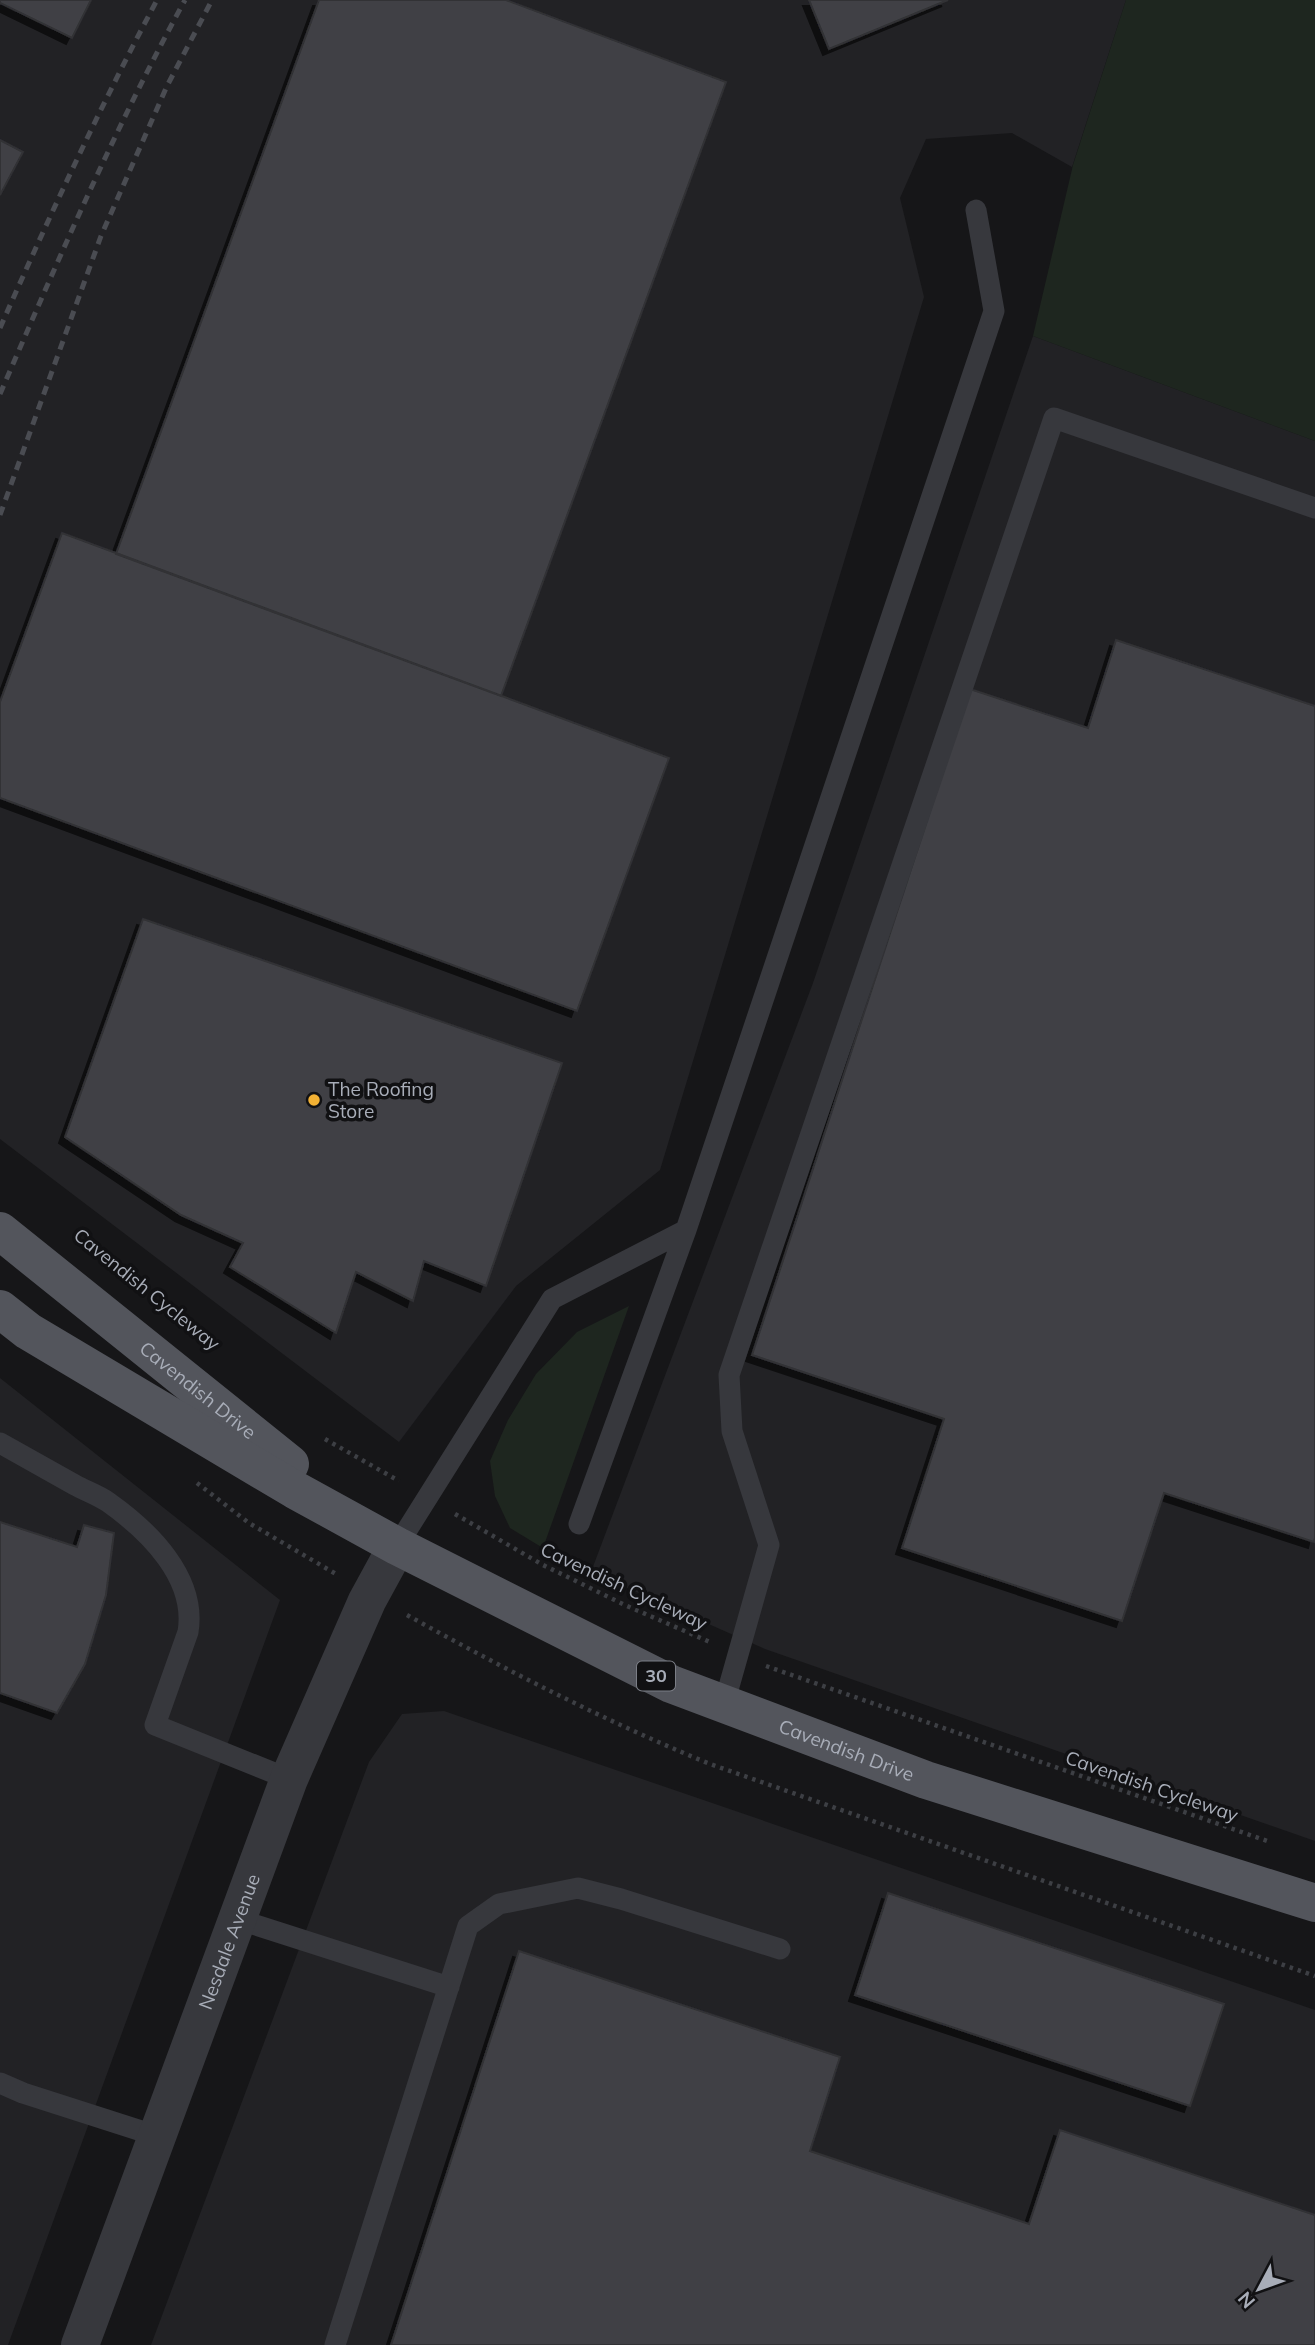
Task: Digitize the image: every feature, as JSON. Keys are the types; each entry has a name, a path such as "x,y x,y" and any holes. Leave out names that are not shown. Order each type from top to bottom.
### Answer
{"main road":[{"name":"Cavendish Drive","path":"0,1231 397,1546"},
{"name":"Cavendish Drive","path":"0,1309 40,1338 295,1490 397,1546 671,1684 926,1780 1315,1903"}],"street":[{"name":"Nesdale Avenue","path":"80,2345 289,1779 367,1601 397,1546"}],"lane":[{"path":"579,1524 686,1230 994,311 976,210"},
{"path":"724,1704 769,1545 732,1431 729,1374 1054,418 1315,508"},
{"path":"397,1546 552,1299 686,1230"},
{"path":"0,1443 106,1500 142,1528 176,1572 185,1590 190,1619 188,1632 155,1725 289,1779"},
{"path":"335,2345 468,1926 499,1904 578,1888 780,1949"},
{"path":"237,1919 449,1987"},
{"path":"0,2083 23,2093 157,2136"}],"path":[{"name":"Cavendish Cycleway","path":"317,1434 543,1565 627,1606 738,1654 779,1671 1280,1845"}],"shaded area":[{"path":"0,0 1126,0 1072,167 1012,133 926,139 900,198 924,297 660,1170 516,1286 399,1442 0,1139"},
{"path":"1126,0 1315,0 1315,441 1033,336 1073,165"},
{"path":"1033,336 1315,441 1315,1841 765,1649 591,1572 813,983"},
{"path":"629,1306 543,1548 510,1528 495,1496 490,1461 508,1420 536,1374 577,1332"},
{"path":"0,1378 280,1600 8,2345 0,2345"},
{"path":"444,1711 1315,2010 1315,2345 151,2345 369,1762 402,1714"}],"building":[{"path":"0,0 91,0 72,38 0,3"},
{"path":"319,0 506,0 726,82 501,696 116,554"},
{"path":"809,0 948,0 829,49"},
{"path":"0,140 23,152 0,195"},
{"path":"62,533 669,758 577,1011 0,798 0,702"},
{"path":"1116,640 1315,706 1315,1538 1314,1542 1164,1493 1122,1621 902,1548 944,1419 752,1355 970,689 1088,728"},
{"name":"The Roofing Store","path":"143,919 562,1063 486,1286 424,1261 413,1301 356,1272 336,1333 230,1267 243,1243 181,1215 65,1137"},
{"path":"0,1522 77,1547 84,1525 114,1533 106,1595 85,1664 57,1713 0,1693"},
{"path":"888,1893 1224,2004 1190,2106 855,1995"},
{"path":"519,1951 840,2057 810,2151 1029,2224 1060,2130 1315,2215 1315,2345 391,2345"}],"railway":[{"path":"0,328 76,162 157,0"},
{"path":"0,394 111,146 185,0"},
{"path":"0,515 101,236 167,86 212,0"}],"place":[{"name":"The Roofing Store","path":"314,1100"}]}
